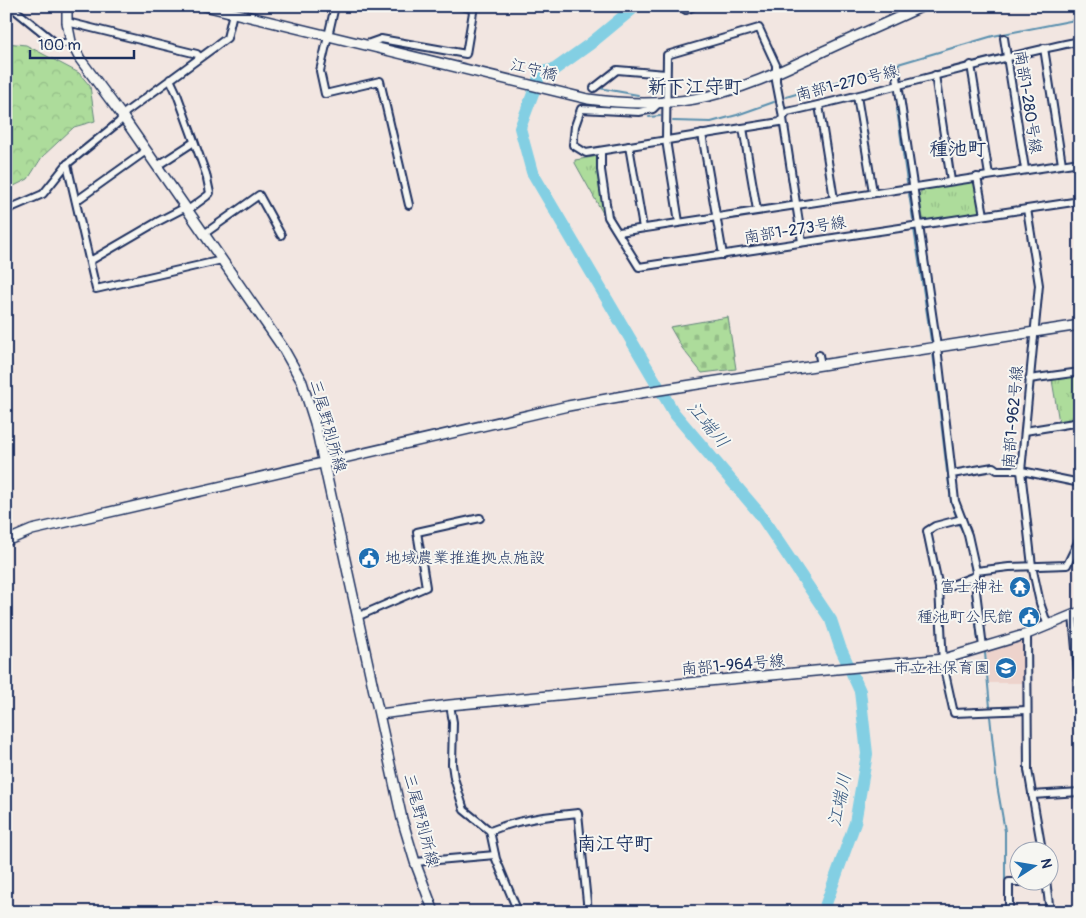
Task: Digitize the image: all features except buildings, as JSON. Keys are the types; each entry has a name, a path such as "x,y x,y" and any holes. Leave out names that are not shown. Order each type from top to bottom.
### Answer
{"street":[{"path":"10,6 52,41 62,45 71,42"},
{"name":"三尾野別所線","path":"67,6 67,22 71,42 86,68 123,117 279,341 295,368 309,399 359,616 402,819 415,862 434,912"},
{"name":"江守橋","path":"205,6 238,11 363,45 588,99 622,103 662,103 722,93 777,74 923,6"},
{"path":"335,6 320,71 325,94 380,82 409,205"},
{"path":"363,45 381,39 466,54 473,8 461,6"},
{"path":"680,6 686,10 694,6"},
{"path":"6,210 43,194 67,164 119,122 126,112 226,38 238,11"},
{"path":"67,22 197,54 200,57"},
{"path":"679,222 662,103 667,55 759,28 776,65 776,81 802,242"},
{"name":"南部1-280号線","path":"1004,38 1025,169"},
{"name":"南部1-270号線","path":"662,103 653,109 639,112 581,109 575,126 573,145 586,153 780,122 787,112 857,96 1007,56 1080,41"},
{"path":"1044,48 1062,164"},
{"path":"970,65 989,175"},
{"path":"594,88 617,70 666,74"},
{"path":"896,70 937,347 955,501 968,535 975,574 983,647"},
{"path":"935,75 951,181"},
{"path":"90,261 157,222 187,209 210,193 206,174 178,94 170,79"},
{"path":"857,96 873,192"},
{"path":"820,105 834,198"},
{"path":"743,128 756,210"},
{"path":"702,134 723,255"},
{"path":"157,166 194,142"},
{"path":"629,146 643,228"},
{"name":"南部1-273号線","path":"601,150 601,170 608,217 640,267 1080,201"},
{"path":"76,201 146,151"},
{"path":"619,232 1080,162"},
{"path":"67,164 96,289 222,260"},
{"path":"977,177 984,215"},
{"path":"204,234 258,195 281,235"},
{"name":"南部1-962号線","path":"1028,209 1039,285 1021,471 1032,566 1040,603 1048,626"},
{"path":"6,541 32,530 568,406 820,360 937,347 1080,324"},
{"path":"1030,380 1080,372"},
{"path":"1024,431 1080,422"},
{"path":"952,474 993,467 997,470 1021,471 1080,483"},
{"path":"359,616 426,587 417,532 480,518"},
{"path":"962,519 935,526 927,531 940,590 943,664 954,713 1027,710"},
{"path":"940,590 989,568 1067,565 1080,538"},
{"path":"1076,613 1080,695"},
{"name":"南部1-964号線","path":"380,714 450,705 944,659 1027,634 1076,613"},
{"path":"1027,634 1028,770 1040,840"},
{"path":"450,705 453,722 452,764 454,778 464,810 490,831 495,854 518,912"},
{"path":"1032,795 1080,792"},
{"path":"490,831 503,825 533,818 578,813 588,912"},
{"path":"415,862 495,854"},
{"path":"1008,912 1009,890"},
{"path":"1047,890 1050,912"}],"shaded area":[{"name":"市立社保育園","path":"1023,641 1025,644 1024,683 989,683 986,652"}],"green space":[{"path":"6,43 26,45 79,73 90,86 95,121 74,127 42,157 28,179 6,190"},
{"path":"599,156 605,217 575,163 575,160"},
{"path":"972,182 976,184 981,209 978,212 926,221 923,218 919,194 922,190"},
{"path":"728,317 736,369 702,373 682,348 670,327"},
{"path":"1080,376 1080,419 1059,422 1052,380"}],"waterway":[{"name":"江端川","path":"636,6 590,44 555,69 541,72 520,128 532,172 674,413 759,513 831,620 840,647 860,691 867,754 855,823 823,912"},
{"path":"786,97 993,36 1080,19"},
{"path":"599,88 638,95"},
{"path":"673,121 711,122 774,102"},
{"path":"897,109 907,182"},
{"path":"649,117 660,116"},
{"path":"909,194 913,219"},
{"path":"914,229 931,340"},
{"path":"933,353 947,472"},
{"path":"948,477 951,502 956,516"},
{"path":"958,524 966,539 971,575"},
{"path":"971,582 978,640"},
{"path":"985,653 990,707"},
{"path":"990,716 997,785 1005,831 1005,912"}],"place":[{"name":"地域農業推進拠点施設","path":"369,558"},
{"name":"富士神社","path":"1020,587"},
{"name":"種池町公民館","path":"1029,617"},
{"name":"市立社保育園","path":"1006,668"}],"district":[{"name":"新下江守町","path":"695,87"},
{"name":"種池町","path":"958,149"},
{"name":"南江守町","path":"615,844"}]}
